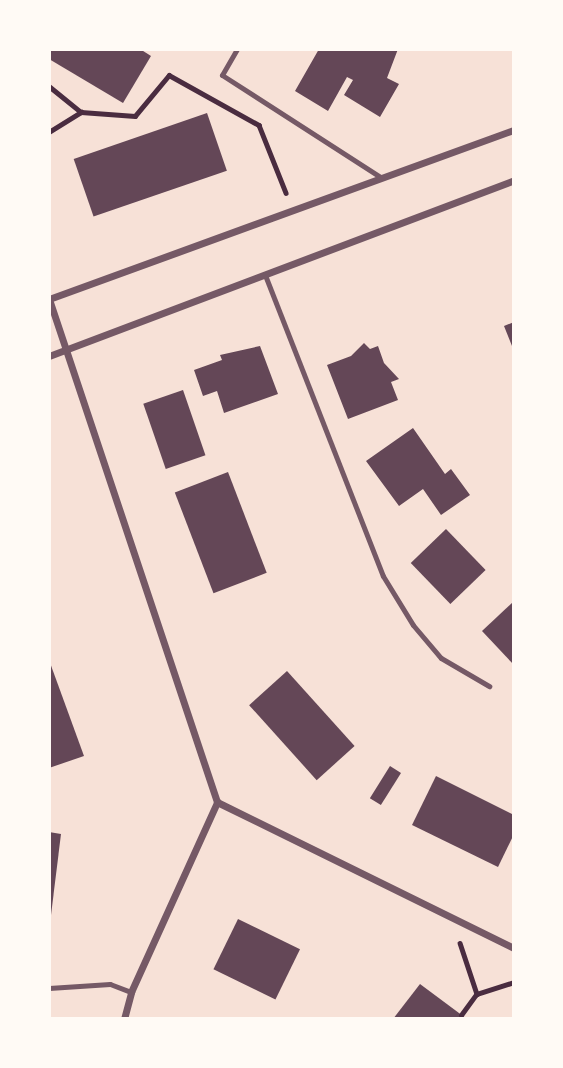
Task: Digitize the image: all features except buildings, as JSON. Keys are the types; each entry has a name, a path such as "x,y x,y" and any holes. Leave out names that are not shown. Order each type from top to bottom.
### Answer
{"street":[{"path":"124,1019 131,992 217,803 64,351 49,299 514,130"},
{"path":"49,356 514,180"},
{"path":"217,803 514,948"}],"lane":[{"path":"237,49 222,75 382,178"},
{"path":"265,275 383,576 413,625 441,657 489,686"},
{"path":"49,988 110,984 131,992"}],"path":[{"path":"49,86 81,112 135,116 169,75 259,125 293,210"},
{"path":"49,132 81,112"},
{"path":"452,918 477,994"},
{"path":"462,1015 477,994 514,982"}]}
